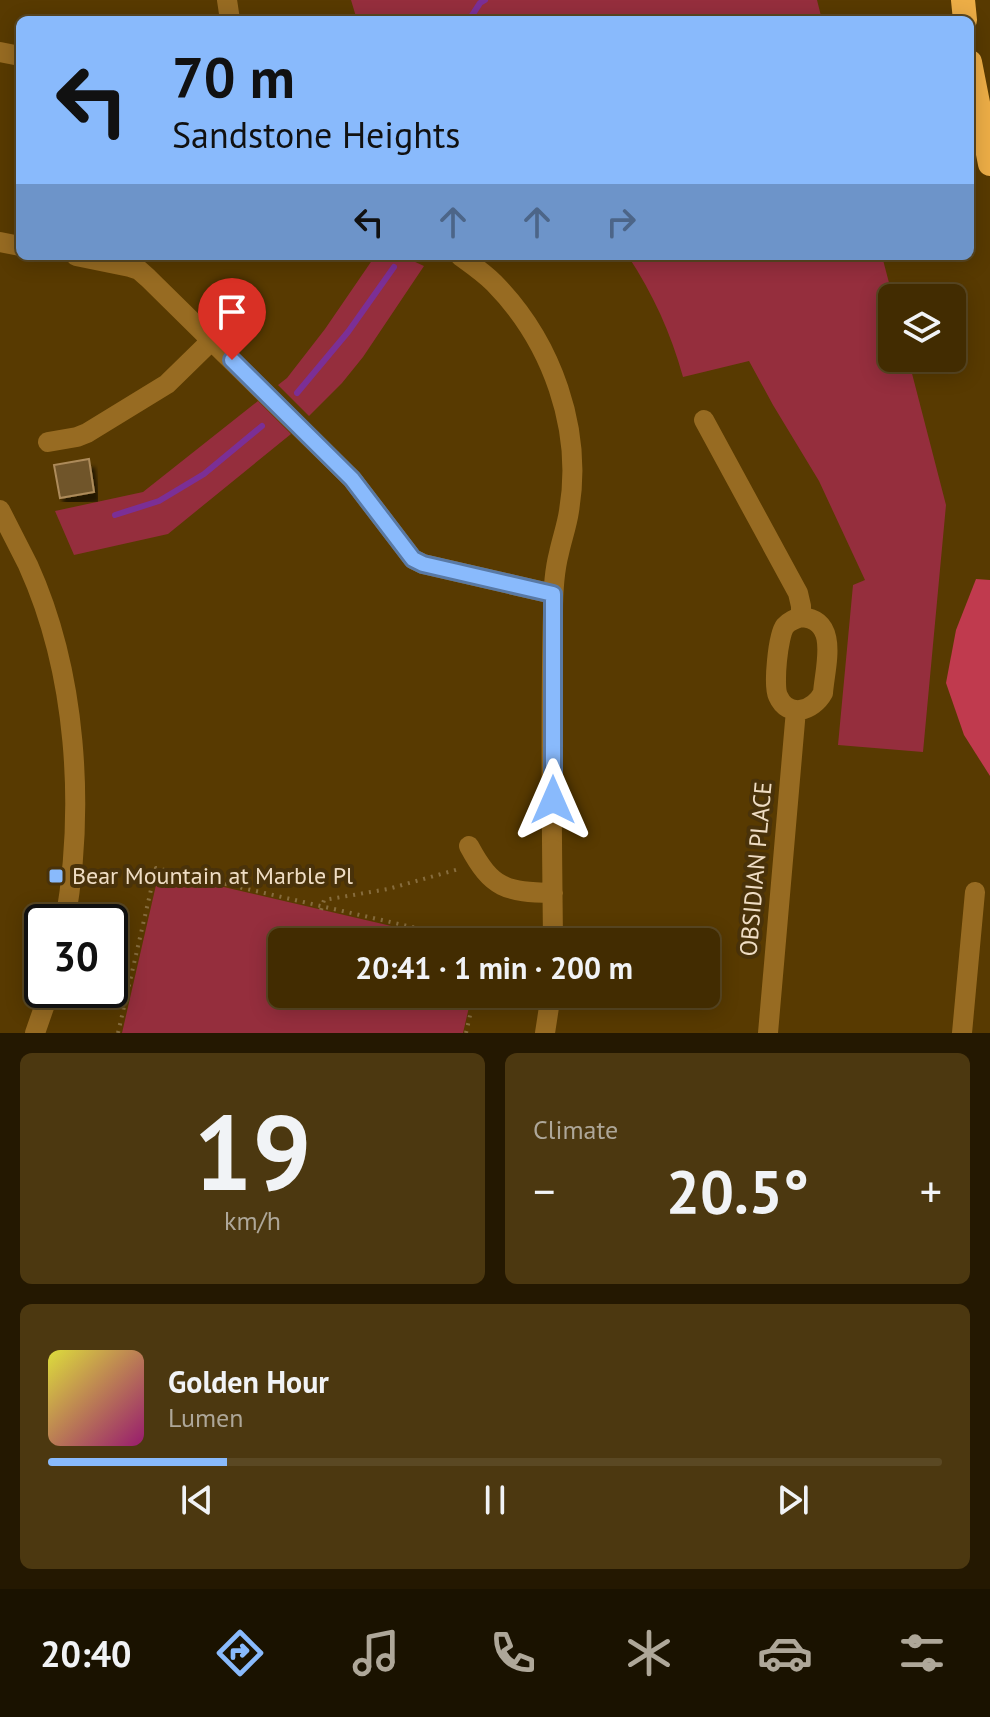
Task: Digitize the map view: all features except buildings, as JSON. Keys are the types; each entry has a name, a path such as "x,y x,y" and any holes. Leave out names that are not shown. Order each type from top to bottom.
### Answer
{"highway":[{"path":"974,82 990,164"}],"street":[{"path":"94,260 139,270 352,479 413,559 423,564 553,594"},
{"path":"465,260 492,281 529,328 554,375 572,446 569,511 553,594 553,928"},
{"path":"48,442 87,433 167,384 212,340"},
{"path":"704,420 798,593 801,617"},
{"path":"0,510 29,567 42,602 59,663 70,720 75,816 68,904"},
{"path":"811,618 819,622 828,639 823,693 812,707 796,710 782,703 775,688 781,634 792,620 811,618"},
{"name":"OBSIDIAN PLACE","path":"768,1033 796,710"},
{"path":"474,855 491,878 505,887 520,892 553,893"},
{"path":"962,1033 975,892"},
{"path":"35,1033 44,1008"},
{"path":"545,1033 549,1008"}],"path":[{"path":"322,908 324,900 388,889 474,855"},
{"path":"118,1033 156,868 413,928"},
{"path":"466,1033 472,1008"}],"shaded area":[{"path":"351,0 817,0 821,16 356,16"},
{"path":"372,260 411,260 424,266 363,357 309,416 278,385 325,329"},
{"path":"630,260 883,260 889,284 878,284 878,372 912,372 946,505 923,752 838,745 853,585 865,580 819,481 749,361 683,377 660,314"},
{"path":"258,401 291,434 168,534 74,555 55,511 143,492"},
{"path":"976,579 990,580 990,776 964,735 946,683 956,630"},
{"path":"159,872 400,928 268,928 268,1008 469,1008 463,1033 122,1033"}],"waterway":[{"path":"472,16 485,0"},
{"path":"297,393 348,332 394,267"},
{"path":"115,515 159,501 204,474 262,426"}],"place":[{"name":"Bear Mountain at Marble Pl","path":"56,876"}],"route":[{"path":"232,360 352,479 413,559 423,564 553,594 553,800"}]}
